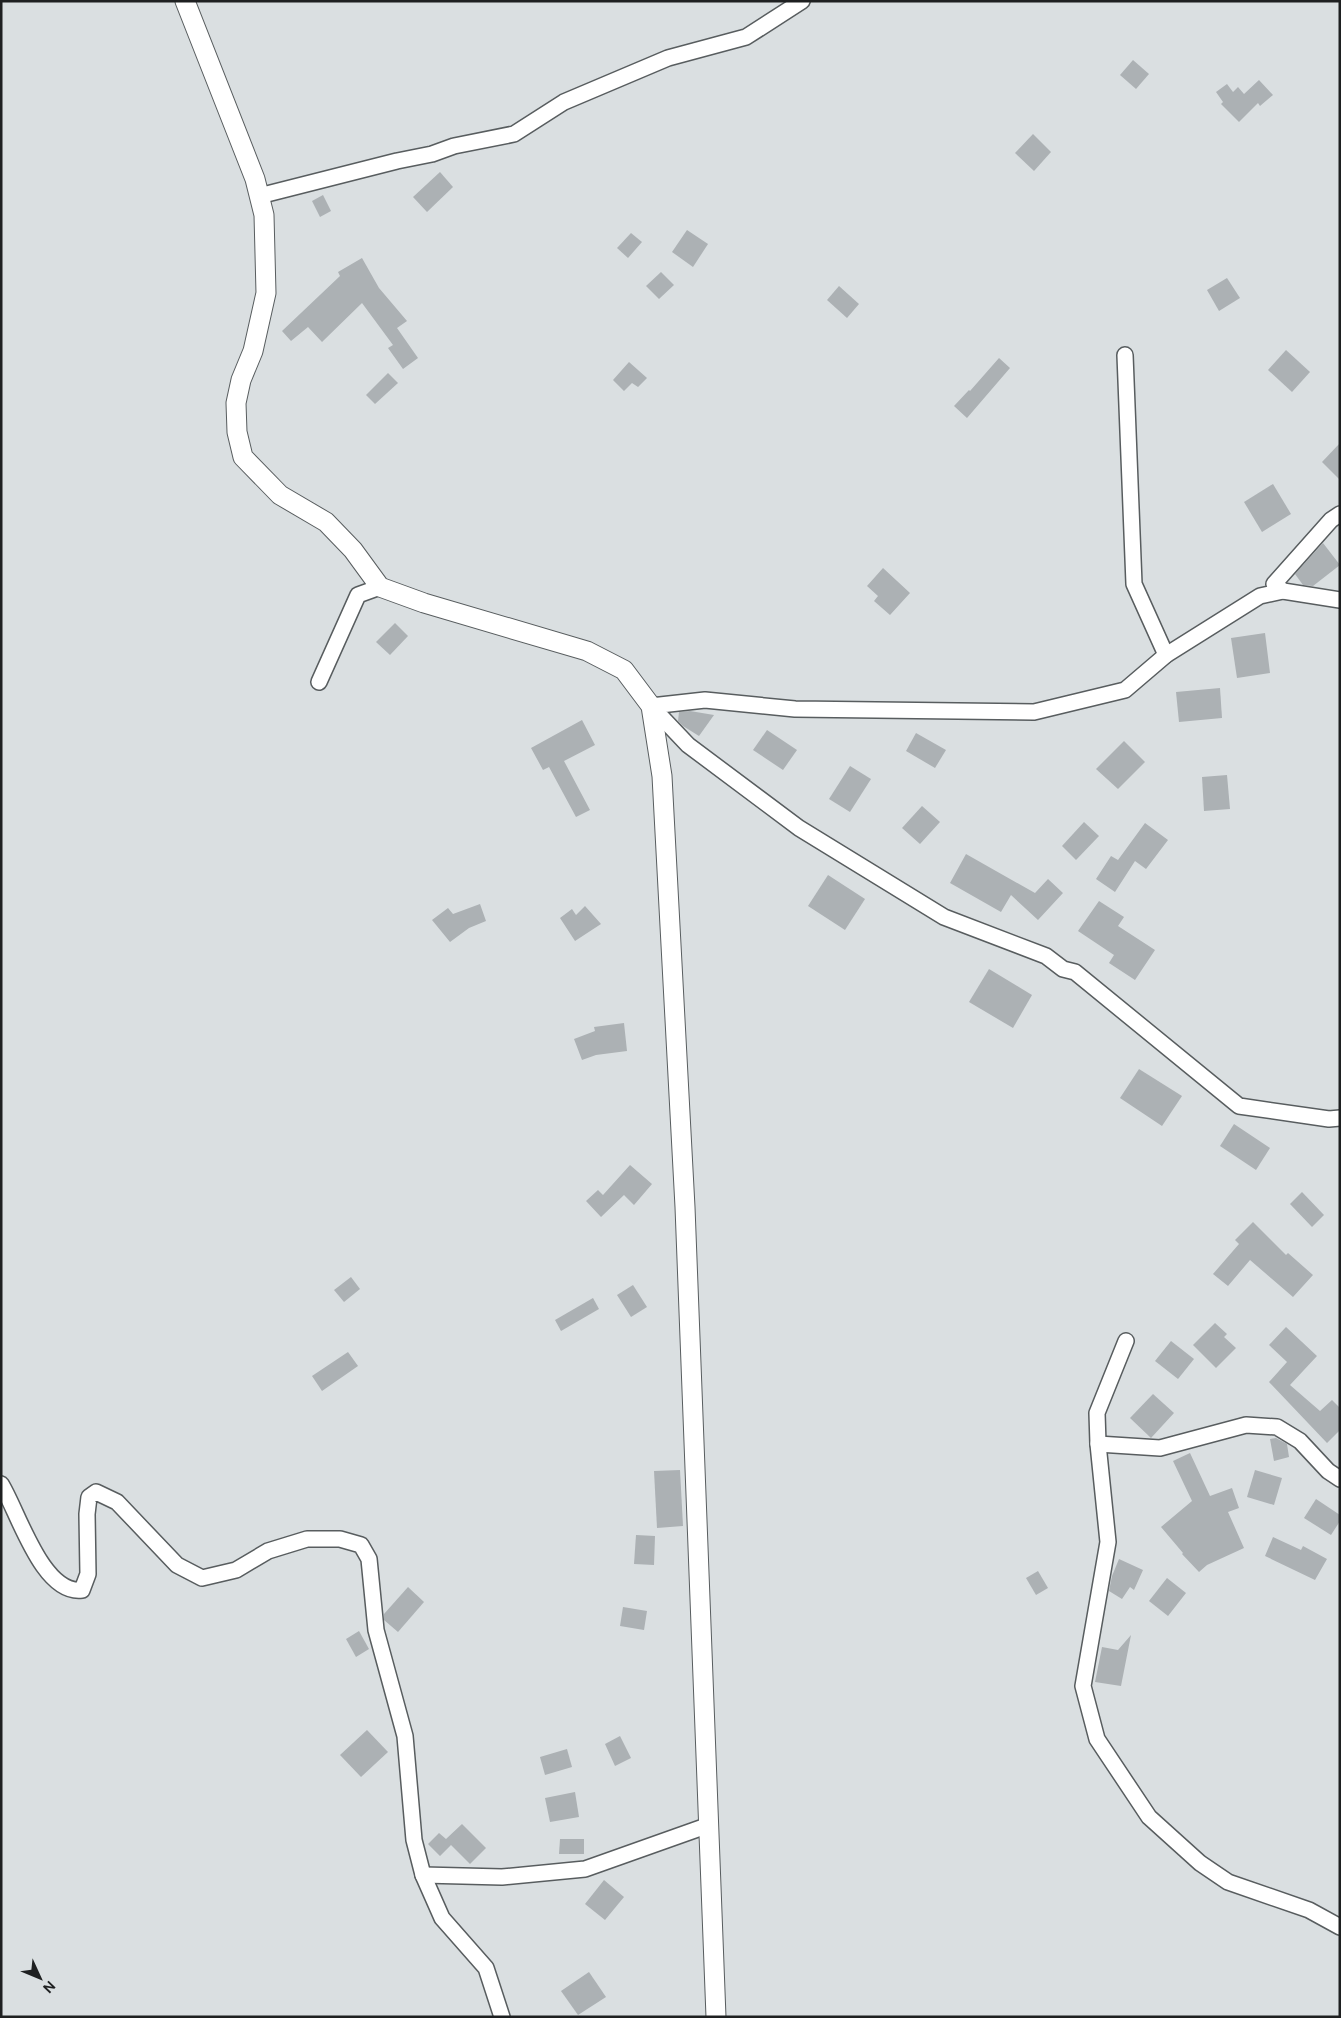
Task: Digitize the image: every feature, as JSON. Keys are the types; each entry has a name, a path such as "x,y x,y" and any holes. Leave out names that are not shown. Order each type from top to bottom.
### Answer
{"street":[{"path":"185,1 255,179 264,215 266,293 253,351 241,380 236,403 237,432 244,457 280,495 326,522 353,550 380,587 424,603 587,651 624,670 652,706 688,744 799,828 944,917 1046,956 1064,968 1075,972 1239,1106 1340,1118"},
{"path":"259,196 432,154 454,146 514,134 564,102 668,58 746,37 802,1"},
{"path":"1124,355 1134,584 1166,655"},
{"path":"1284,591 1274,584 1331,520 1340,514"},
{"path":"319,682 358,595 380,587"},
{"path":"652,706 705,700 795,709 1034,712 1125,690 1166,655 1260,596 1284,591 1340,600"},
{"path":"652,706 662,776 684,1187 716,2017"},
{"path":"1126,1341 1097,1414 1098,1444 1108,1542 1083,1686 1097,1739 1149,1818 1200,1863 1228,1882 1309,1910 1340,1927"},
{"path":"1098,1444 1160,1448 1246,1425 1277,1427 1300,1441 1328,1471 1340,1479"},
{"path":"1,1484 43,1566 61,1586 74,1591 82,1590 88,1574 87,1514 89,1497 96,1492 117,1502 176,1565 202,1578 236,1570 268,1551 307,1539 340,1538 361,1545 369,1559 376,1630 405,1736 414,1840 422,1875 442,1918 486,1968 502,2017"},
{"path":"422,1875 502,1877 585,1869 709,1825"}],"building":[{"path":"1133,60 1149,74 1136,89 1120,75"},
{"path":"1259,80 1273,95 1260,106 1258,103 1239,122 1221,104 1223,102 1216,92 1227,84 1233,92 1238,87 1244,94"},
{"path":"1033,134 1051,152 1034,171 1015,153"},
{"path":"440,172 453,187 427,212 413,197"},
{"path":"323,195 331,211 320,217 312,201"},
{"path":"687,230 708,244 693,267 672,252"},
{"path":"631,233 642,242 628,258 617,248"},
{"path":"362,258 379,288 407,321 397,328 418,358 403,369 388,348 393,345 362,303 322,342 308,327 291,341 282,331 340,276 338,272"},
{"path":"661,272 674,285 659,299 646,286"},
{"path":"1227,278 1240,298 1219,311 1207,290"},
{"path":"839,286 859,304 847,318 827,300"},
{"path":"1286,350 1310,372 1292,392 1268,370"},
{"path":"999,358 1010,368 967,418 954,406"},
{"path":"629,362 647,378 638,387 632,383 624,391 613,380"},
{"path":"388,373 398,383 375,404 366,395"},
{"path":"1340,443 1340,480 1322,462"},
{"path":"1273,484 1291,514 1262,532 1244,502"},
{"path":"1323,543 1340,565 1313,586 1303,585 1295,574"},
{"path":"883,568 910,593 890,615 874,601 878,596 867,586"},
{"path":"395,623 408,636 390,655 376,642"},
{"path":"1265,633 1270,673 1237,678 1231,638"},
{"path":"1220,688 1222,718 1179,722 1176,692"},
{"path":"690,711 714,715 699,736 678,721 679,712"},
{"path":"582,720 595,745 564,761 590,810 576,817 549,767 543,770 531,748"},
{"path":"767,730 797,750 783,770 753,750"},
{"path":"916,733 946,750 935,768 906,751"},
{"path":"1124,741 1145,762 1118,789 1096,769"},
{"path":"850,766 871,779 850,812 829,799"},
{"path":"1227,775 1230,809 1204,811 1202,777"},
{"path":"922,806 940,822 920,844 902,828"},
{"path":"1084,822 1099,836 1076,860 1062,846"},
{"path":"1145,823 1168,840 1146,869 1135,861 1115,892 1096,879 1111,856 1118,860"},
{"path":"966,854 1035,893 1048,879 1063,893 1038,920 1011,895 1001,912 950,883"},
{"path":"828,875 865,899 845,930 808,906"},
{"path":"1099,901 1124,917 1118,926 1155,950 1135,980 1109,963 1114,955 1078,931"},
{"path":"480,904 486,921 469,928 450,942 432,920 448,908 453,914"},
{"path":"585,906 601,924 575,941 560,918 572,909 576,915"},
{"path":"989,969 1032,995 1013,1028 969,1002"},
{"path":"624,1023 627,1051 596,1055 582,1060 574,1039 595,1031 594,1027"},
{"path":"1139,1069 1182,1096 1162,1126 1120,1098"},
{"path":"1234,1124 1270,1148 1256,1170 1220,1146"},
{"path":"630,1165 652,1184 634,1205 624,1195 601,1217 586,1201 598,1190 603,1195"},
{"path":"1302,1192 1324,1215 1312,1227 1290,1204"},
{"path":"1253,1222 1286,1255 1288,1253 1313,1275 1293,1297 1250,1260 1228,1286 1213,1274 1239,1244 1235,1240"},
{"path":"351,1277 360,1289 344,1302 334,1290"},
{"path":"633,1285 647,1307 631,1317 617,1295"},
{"path":"593,1298 599,1309 561,1331 555,1320"},
{"path":"1215,1323 1227,1334 1224,1337 1236,1348 1216,1368 1193,1345"},
{"path":"1286,1327 1317,1356 1290,1385 1320,1411 1332,1400 1340,1408 1340,1430 1327,1443 1269,1382 1287,1362 1269,1345"},
{"path":"1171,1341 1194,1359 1178,1379 1155,1361"},
{"path":"348,1352 358,1366 322,1391 312,1376"},
{"path":"1153,1394 1174,1413 1151,1438 1130,1418"},
{"path":"1276,1438 1287,1444 1289,1457 1274,1461 1270,1439"},
{"path":"1190,1453 1210,1496 1232,1488 1239,1508 1228,1512 1244,1548 1207,1565 1199,1572 1161,1527 1192,1501 1173,1461"},
{"path":"680,1470 683,1526 657,1528 654,1471"},
{"path":"1255,1470 1282,1478 1274,1505 1247,1497"},
{"path":"1316,1499 1340,1515 1340,1521 1331,1535 1304,1518"},
{"path":"636,1535 655,1536 654,1565 634,1564"},
{"path":"1273,1537 1301,1550 1303,1546 1327,1559 1315,1580 1265,1556"},
{"path":"1119,1559 1143,1570 1134,1590 1130,1587 1122,1599 1109,1591 1112,1576"},
{"path":"1038,1571 1048,1588 1036,1595 1026,1578"},
{"path":"1167,1578 1186,1593 1168,1616 1149,1601"},
{"path":"408,1587 424,1602 398,1632 384,1620 384,1614"},
{"path":"623,1607 647,1611 644,1630 620,1626"},
{"path":"359,1631 369,1649 356,1657 346,1639"},
{"path":"1131,1635 1121,1686 1095,1682 1102,1647 1118,1650"},
{"path":"367,1730 388,1752 361,1777 340,1755"},
{"path":"620,1736 631,1758 615,1766 605,1744"},
{"path":"567,1749 572,1767 545,1775 540,1757"},
{"path":"575,1792 579,1817 550,1822 545,1798"},
{"path":"462,1824 486,1848 470,1864 451,1845 440,1856 428,1844 439,1833 446,1839"},
{"path":"560,1839 584,1839 584,1854 559,1854"},
{"path":"604,1880 624,1897 605,1920 585,1904"},
{"path":"589,1972 606,1997 578,2015 561,1991"}]}
